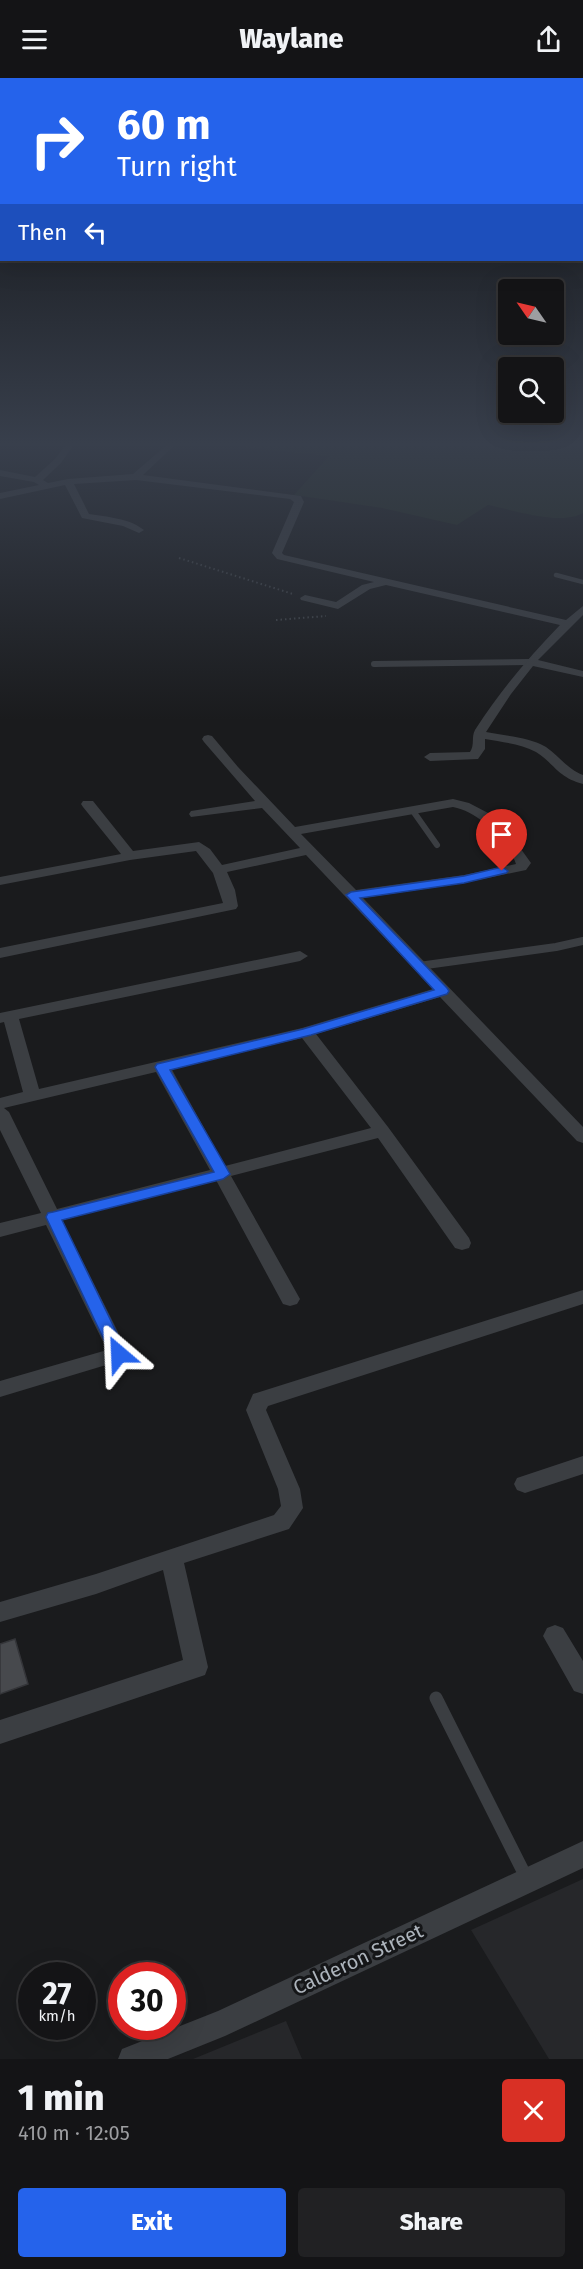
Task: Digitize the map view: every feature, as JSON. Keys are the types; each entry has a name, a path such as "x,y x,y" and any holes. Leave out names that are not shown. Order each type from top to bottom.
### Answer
{"street":[{"path":"285,535 278,555 568,624"},
{"path":"305,598 338,606 366,587 386,582"},
{"path":"430,757 474,756 479,749 479,734 506,692 530,662 583,609"},
{"path":"530,662 583,674"},
{"path":"479,734 531,745 543,751 564,772 583,780"},
{"path":"208,739 233,770 583,1137"},
{"path":"196,814 266,803"},
{"path":"293,831 453,803 473,808 504,832 524,863 521,867 464,879 351,895"},
{"path":"88,804 130,856"},
{"path":"0,881 130,856 199,846 208,854 230,894 231,906 0,953"},
{"path":"217,870 309,850"},
{"path":"33,1096 5,1017 300,956"},
{"path":"0,1103 306,1032 442,991"},
{"path":"306,1032 382,1131 462,1244"},
{"path":"162,1067 290,1299"},
{"path":"0,1112 119,1354 0,1389"},
{"path":"0,1230 382,1131"},
{"path":"0,1612 96,1584 281,1522 292,1508 289,1489 256,1410 260,1400 583,1297"},
{"path":"525,1484 583,1465"},
{"path":"0,1732 196,1667 172,1558"},
{"path":"555,1636 583,1683"},
{"name":"Calderon Street","path":"136,2058 225,2022 583,1854"}],"lane":[{"path":"556,575 583,582"},
{"path":"374,664 530,662"},
{"path":"413,811 437,845"},
{"path":"419,966 556,947 583,941"},
{"path":"436,1698 527,1879"}],"path":[{"path":"179,558 305,598"},
{"path":"276,620 321,618 338,606"}],"shaded area":[{"path":"583,1879 583,2059 549,2059 471,1930"},
{"path":"286,2021 302,2059 193,2059"}],"building":[{"path":"15,1639 28,1684 0,1694 0,1644"}],"route":[{"path":"119,1354 53,1217 223,1174 162,1067 306,1032 442,991 351,895 464,879 502,871"}]}
